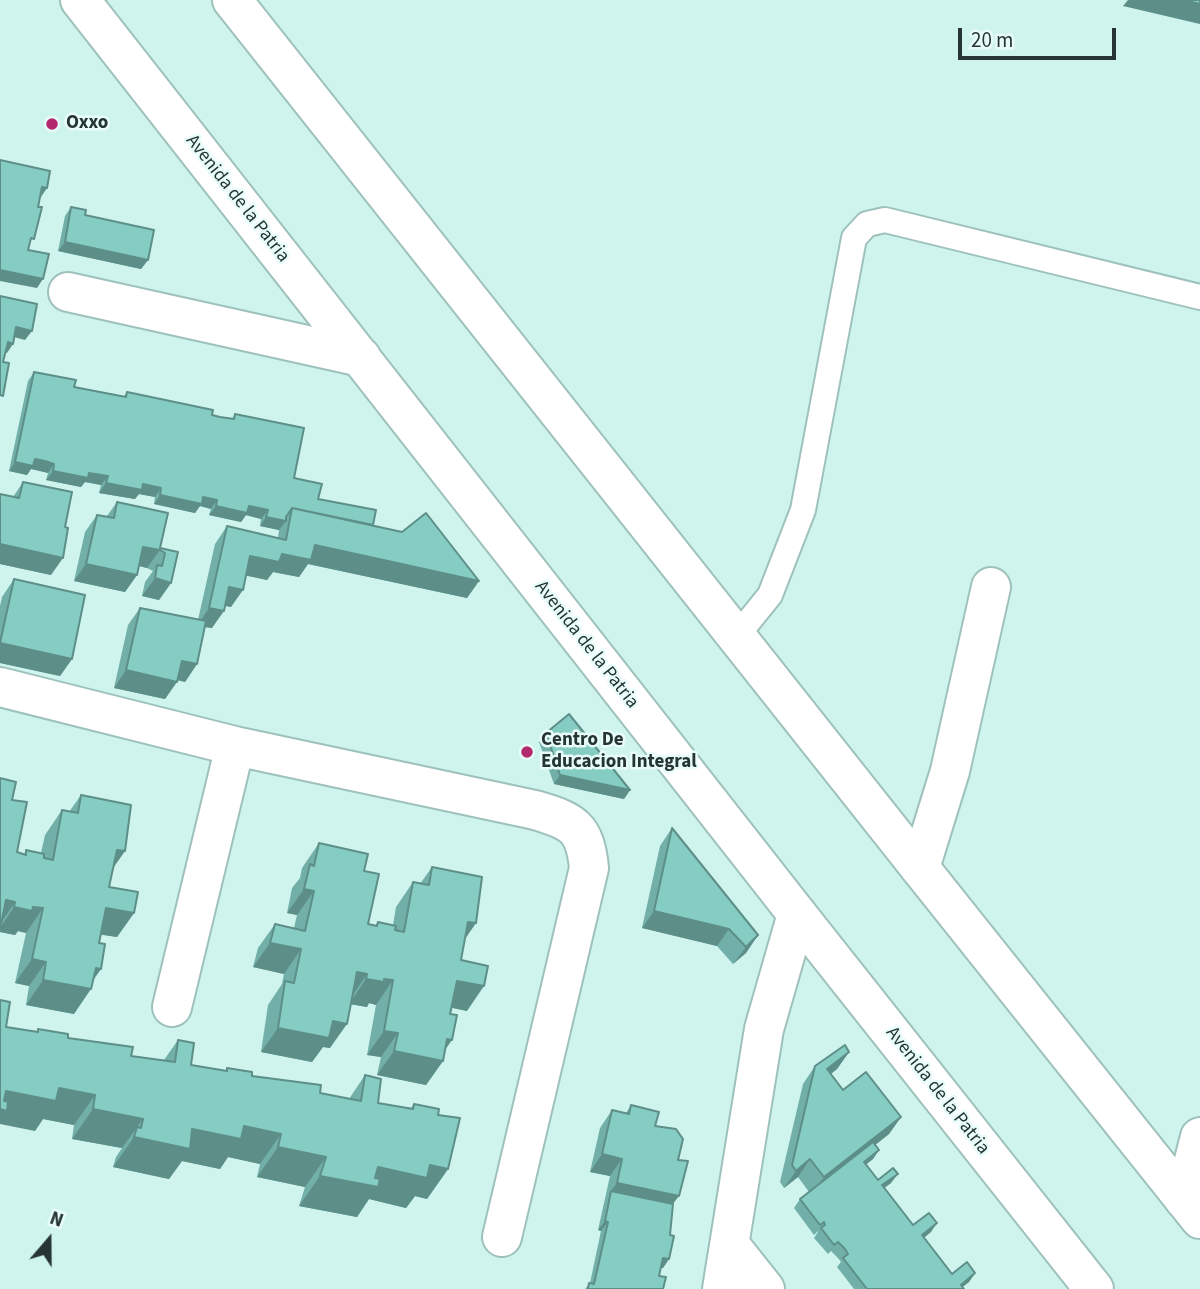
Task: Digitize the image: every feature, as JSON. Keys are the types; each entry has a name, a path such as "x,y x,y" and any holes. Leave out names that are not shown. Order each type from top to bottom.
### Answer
{"main road":[{"name":"Avenida de la Patria","path":"80,0 1094,1289"},
{"path":"232,0 1192,1209"},
{"path":"68,292 361,357"},
{"path":"920,868 950,771 991,587"},
{"path":"0,687 235,746 557,816 576,827 587,847 589,868 502,1237"},
{"path":"172,1007 235,746"},
{"path":"722,1289 764,1029 797,914"},
{"path":"1192,1209 1200,1137"},
{"path":"730,1245 765,1289"}],"lane":[{"path":"736,637 770,595 803,510 854,238 867,224 885,220 1200,297"}],"building":[{"path":"1184,0 1200,0 1200,4"},
{"path":"0,160 50,171 47,188 42,187 38,207 42,207 34,239 31,238 28,250 49,254 43,279 0,270"},
{"path":"71,207 86,210 85,215 154,230 148,260 65,242"},
{"path":"0,296 37,304 32,331 16,327 13,344 8,342 3,362 9,363 3,396 0,395"},
{"path":"34,372 76,380 74,387 126,397 127,392 213,410 212,415 220,417 234,419 235,414 304,428 294,478 322,484 318,499 376,510 373,525 292,508 286,521 266,517 268,510 259,508 249,506 247,513 216,506 217,500 203,497 202,504 160,495 161,488 143,484 142,490 106,483 108,476 89,473 88,478 53,471 54,464 45,461 35,459 33,466 15,462"},
{"path":"23,482 72,492 65,527 68,528 63,558 0,544 0,494 19,498"},
{"path":"117,502 168,513 160,548 178,552 171,583 155,578 157,565 162,566 165,553 160,550 143,547 137,575 86,564 97,515 114,518"},
{"path":"292,508 402,532 426,513 479,581 315,545 311,560 282,554 279,562 250,556 243,590 229,587 224,611 209,608 227,526 286,540"},
{"path":"14,579 85,595 72,659 0,643"},
{"path":"140,608 206,621 197,664 182,661 177,682 126,670"},
{"path":"569,714 630,790 560,775 546,733"},
{"path":"0,778 16,782 12,800 27,802 17,852 26,855 26,850 44,854 44,858 53,860 62,810 78,813 81,795 131,805 125,851 117,850 109,887 138,892 134,913 106,908 99,943 105,944 101,969 96,968 91,989 43,980 46,962 32,959 43,908 33,907 32,911 14,907 15,902 6,900 0,929"},
{"path":"672,828 758,935 746,947 729,929 654,911"},
{"path":"319,843 368,854 364,871 379,874 368,924 377,926 378,922 396,926 395,930 404,932 413,882 429,885 432,867 482,877 476,923 468,922 461,960 488,966 484,986 457,981 450,1014 457,1015 452,1040 447,1039 443,1061 394,1051 398,1033 384,1031 393,980 384,979 384,982 366,979 367,974 357,972 347,1024 333,1021 329,1038 278,1028 285,981 294,983 301,949 270,943 275,924 305,931 314,891 304,889 310,864 314,866"},
{"path":"0,1000 10,1002 6,1027 38,1032 38,1029 68,1034 68,1038 133,1047 131,1056 175,1062 178,1040 194,1043 191,1065 227,1071 227,1068 252,1072 252,1076 321,1085 320,1093 361,1101 365,1075 381,1079 378,1103 413,1109 414,1104 439,1109 438,1115 460,1118 448,1169 430,1165 427,1178 378,1167 375,1178 380,1179 378,1187 320,1176 326,1157 278,1147 281,1134 244,1126 241,1139 192,1129 190,1149 134,1137 137,1127 141,1128 143,1119 93,1109 95,1095 59,1088 56,1101 6,1091 4,1101 8,1102 7,1111 0,1109"},
{"path":"845,1045 849,1052 827,1069 843,1090 866,1072 901,1117 824,1177 810,1159 796,1171 792,1165 815,1066"},
{"path":"631,1105 659,1112 655,1126 676,1129 683,1139 678,1160 688,1161 679,1196 617,1183 622,1159 602,1154 612,1110 629,1114"},
{"path":"873,1142 879,1150 864,1162 878,1180 893,1168 898,1174 882,1185 913,1225 929,1213 937,1223 922,1235 952,1274 967,1262 975,1273 961,1285 964,1289 867,1289 843,1258 848,1254 845,1249 838,1242 834,1245 821,1228 825,1225 824,1222 820,1225 800,1199"},
{"path":"611,1191 673,1204 670,1235 674,1236 669,1259 663,1258 659,1276 666,1277 663,1289 588,1289 589,1283 594,1284 608,1222 605,1221"}],"place":[{"name":"Oxxo","path":"52,124"},
{"name":"Centro De Educacion Integral","path":"527,752"}]}
